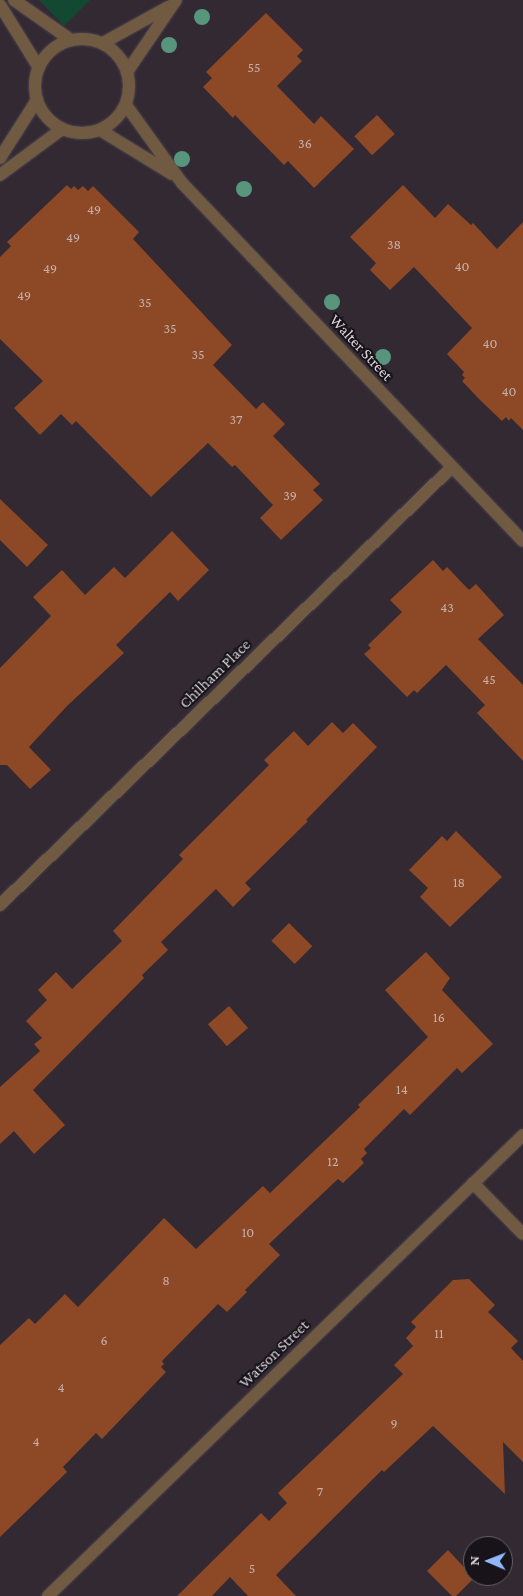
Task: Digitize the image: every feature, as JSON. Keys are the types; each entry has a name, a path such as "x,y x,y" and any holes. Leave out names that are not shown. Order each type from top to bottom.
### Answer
{"street":[{"path":"14,0 70,40"},
{"path":"103,43 173,3"},
{"path":"127,72 173,3"},
{"path":"0,5 39,68"},
{"path":"87,39 103,43 118,55 127,72 129,89 126,105 115,120 100,130 87,134 62,129 46,117 37,100 35,84 39,68 51,50 70,40 87,39"},
{"path":"0,158 37,100"},
{"name":"Walter Street","path":"126,105 176,177 523,541"},
{"path":"0,175 62,129"},
{"name":"Walter Street","path":"100,130 176,177"},
{"name":"Chilham Place","path":"0,905 452,467"},
{"name":"Watson Street","path":"48,1596 523,1134"},
{"path":"472,1183 523,1234"}],"green space":[{"path":"39,0 90,0 64,26"}],"building":[{"path":"266,13 303,50 297,56 302,61 277,86 314,124 321,116 354,149 314,188 288,161 284,165 235,115 233,118 203,87 212,78 206,72"},
{"path":"377,115 395,134 372,155 354,136"},
{"path":"67,185 71,189 74,186 78,190 83,186 88,191 93,186 139,232 133,239 232,345 213,365 256,409 263,402 285,424 273,436 320,484 313,490 323,500 281,540 260,518 273,505 235,465 232,467 208,443 151,497 76,421 72,425 61,414 40,435 14,408 43,381 0,339 0,257 11,246 7,242"},
{"path":"403,185 435,218 448,204 471,225 473,223 497,249 523,222 523,430 511,418 509,421 506,417 502,421 481,401 462,381 465,378 462,375 464,372 447,354 472,328 414,267 390,290 370,270 376,263 350,237"},
{"path":"0,499 48,545 27,567 0,540"},
{"path":"172,531 209,570 178,601 170,592 116,645 124,653 67,706 29,747 51,770 30,789 7,765 0,765 0,668 51,616 33,597 62,570 85,595 114,567 125,578"},
{"path":"433,560 443,571 447,567 469,590 476,584 504,615 478,639 523,685 523,761 477,713 485,705 446,665 417,693 414,690 407,697 364,654 371,648 368,645 402,612 390,600"},
{"path":"332,722 343,733 353,723 377,747 306,820 308,821 245,883 251,889 233,907 216,889 161,942 168,950 142,975 144,978 33,1090 65,1125 34,1154 14,1131 0,1144 0,1087 40,1051 34,1044 42,1038 26,1021 47,1000 38,990 56,972 72,989 122,941 113,931 183,859 179,855 269,765 264,760 294,731 308,746"},
{"path":"456,831 502,877 450,927 420,897 428,888 409,870 442,836 447,841"},
{"path":"289,923 312,946 295,964 271,941"},
{"path":"426,952 450,978 442,990 493,1044 462,1073 457,1068 410,1115 404,1109 364,1149 367,1153 361,1159 364,1163 343,1183 338,1179 269,1244 280,1255 245,1290 247,1292 227,1312 218,1304 162,1361 164,1364 161,1367 166,1372 102,1439 96,1433 63,1467 67,1472 0,1537 0,1345 29,1318 35,1324 65,1294 78,1307 164,1218 196,1249 263,1186 270,1193 360,1107 358,1105 428,1037 385,990"},
{"path":"229,1006 248,1028 227,1046 208,1024"},
{"path":"469,1279 495,1305 488,1312 518,1341 511,1348 523,1361 523,1462 503,1442 505,1494 433,1426 384,1472 382,1470 276,1575 296,1596 248,1596 230,1577 212,1596 177,1596 261,1513 269,1521 287,1503 278,1493 403,1374 394,1365 413,1346 406,1338 416,1327 411,1322 453,1280"},
{"path":"448,1550 463,1566 463,1586 466,1586 456,1596 452,1596 427,1571"}]}
